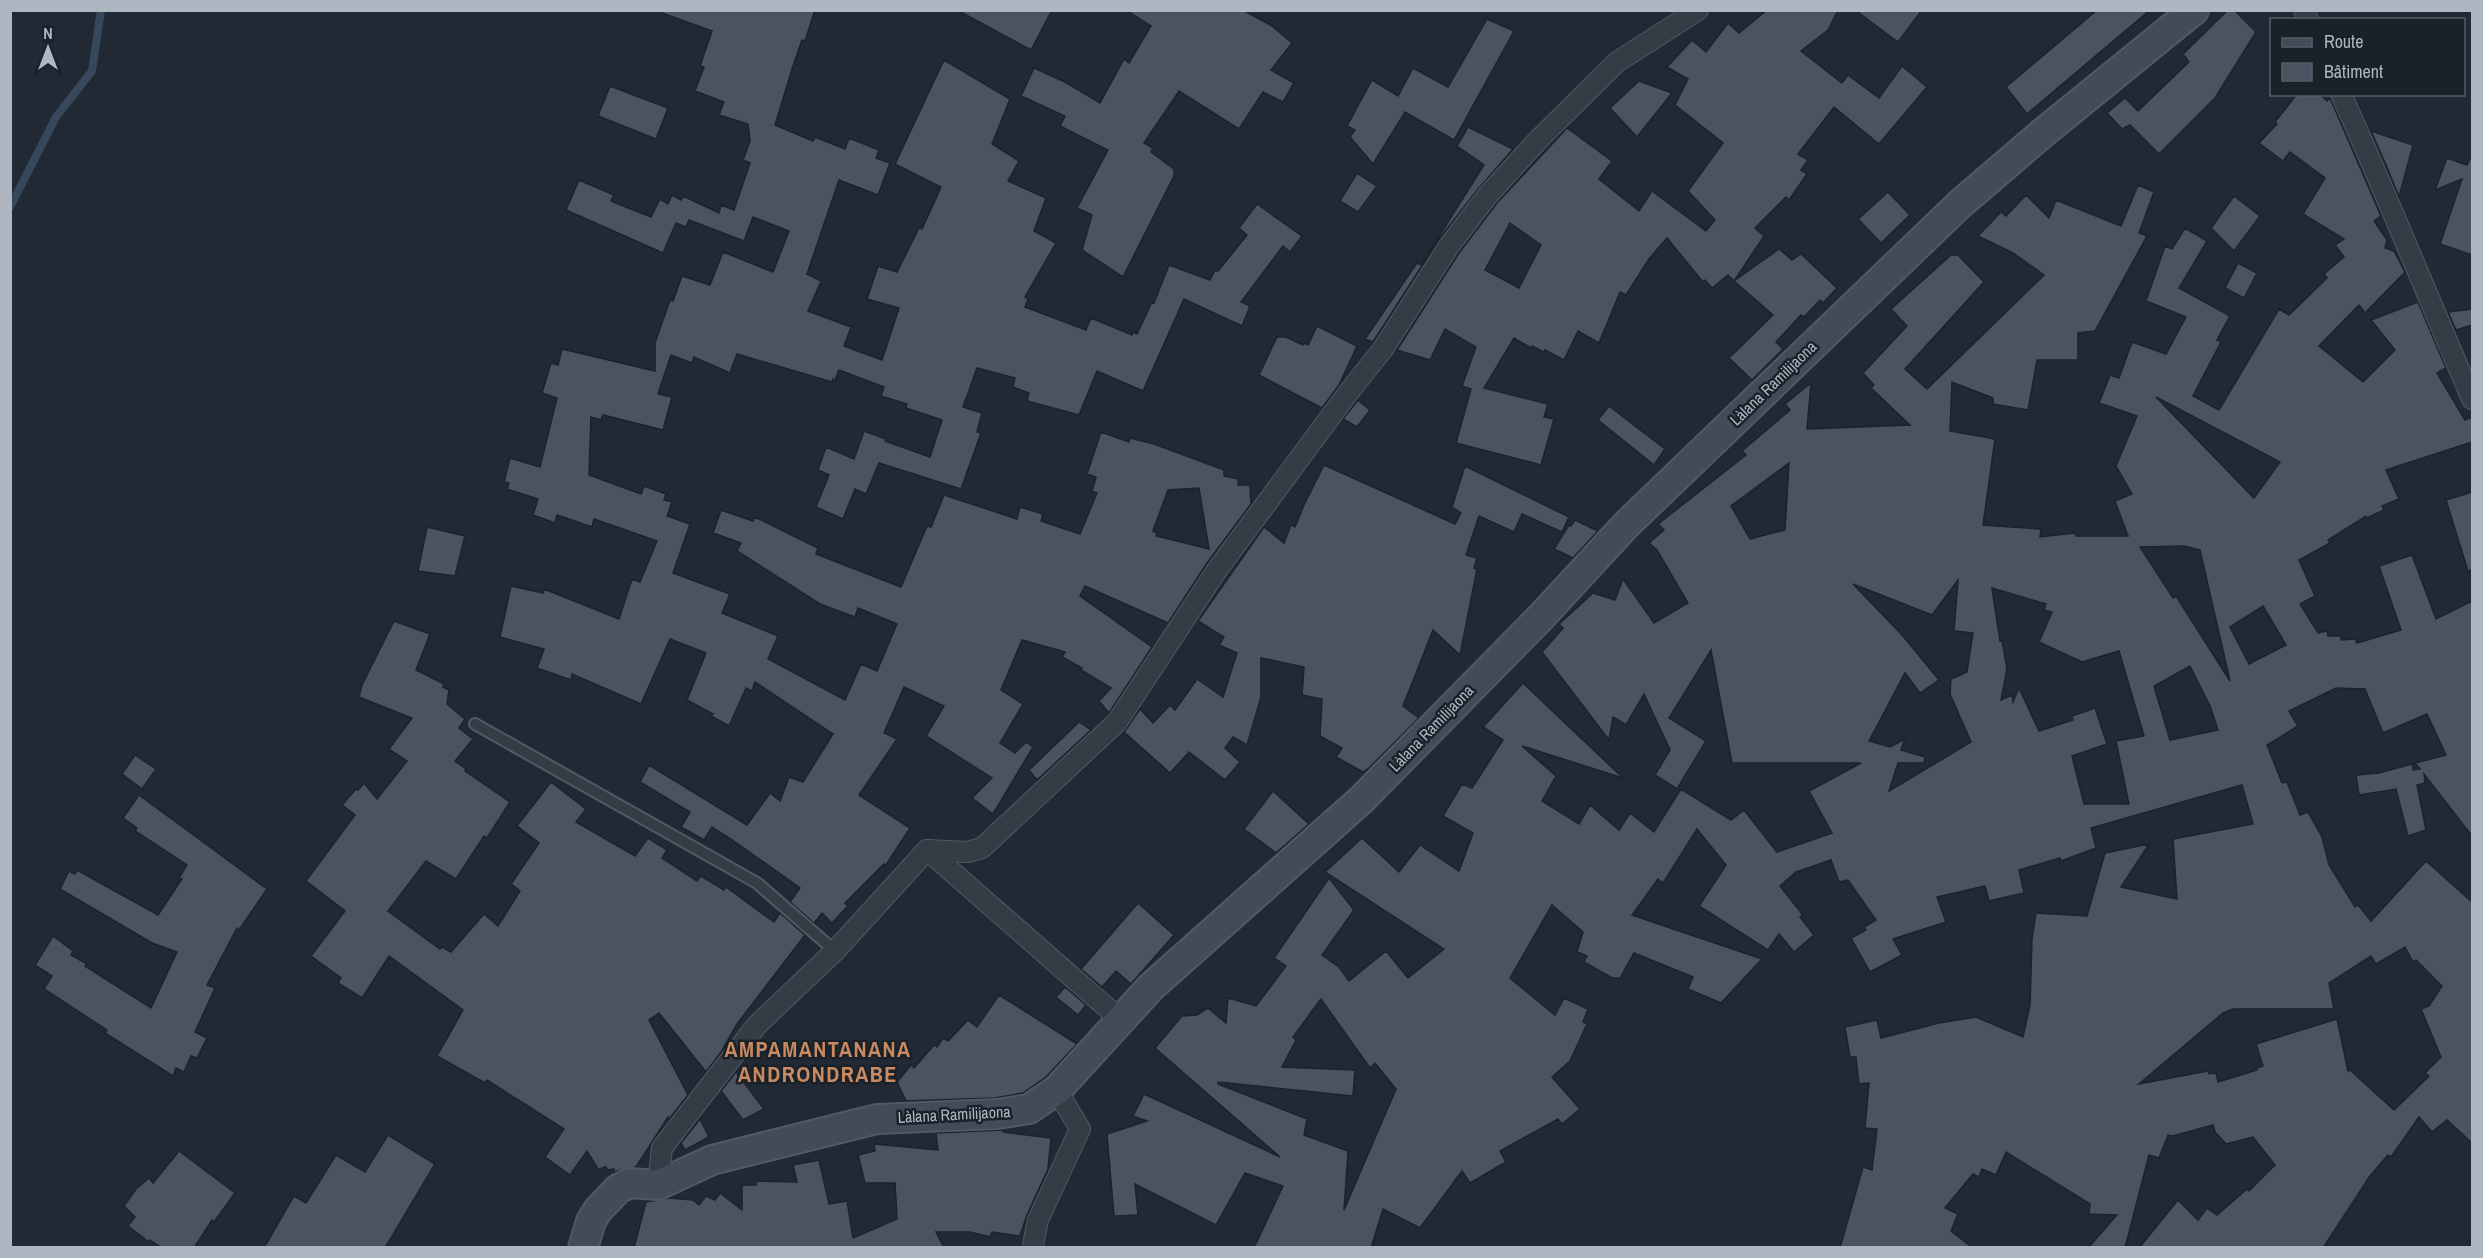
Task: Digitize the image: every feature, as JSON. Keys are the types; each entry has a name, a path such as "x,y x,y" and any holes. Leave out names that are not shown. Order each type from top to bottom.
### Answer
{"street":[{"path":"927,850 967,852 982,848 1117,722 1216,570 1383,349 1449,246 1488,195 1538,140 1617,62 1698,10"},
{"name":"Làlana Ramilijaona","path":"583,1248 591,1221 605,1200 630,1183 658,1185 712,1160 877,1119 1029,1109 1057,1090 1151,987 1361,800 1541,616 1626,525 1960,204 2044,132 2194,10"},
{"path":"2342,96 2381,181 2423,287 2472,399"},
{"path":"658,1185 662,1148 758,1025 835,951 927,850"},
{"path":"927,850 1121,1020"},
{"path":"1035,1248 1032,1245 1038,1220 1080,1130 1057,1090"}],"lane":[{"path":"475,724 758,883 835,951"}],"building":[{"path":"662,10 815,10 805,41 802,40 775,125 813,141 815,137 845,149 849,138 879,150 876,158 890,163 878,195 839,180 807,274 821,281 808,311 851,327 844,346 882,360 899,308 867,299 878,266 897,272 919,228 922,229 941,187 895,164 944,60 1010,99 992,144 1019,161 1008,181 1046,198 1034,231 1056,243 1025,297 1028,299 1025,307 1086,330 1091,318 1132,335 1133,332 1137,334 1152,302 1154,303 1169,265 1210,280 1215,270 1218,271 1247,235 1239,228 1257,204 1302,236 1290,252 1283,246 1241,302 1250,306 1242,326 1184,299 1143,391 1097,371 1079,415 1027,401 1029,393 1013,387 1015,378 977,368 963,407 982,413 977,432 981,433 961,489 879,463 866,494 855,489 843,519 816,507 829,475 818,470 826,447 854,459 864,431 930,457 942,420 906,408 907,404 881,396 884,387 839,370 832,382 737,354 730,373 694,357 692,363 671,355 658,394 672,397 663,430 603,415 601,420 591,417 589,475 641,494 644,486 666,494 664,500 672,502 667,516 690,524 673,573 730,594 722,613 778,636 768,659 845,700 861,664 877,671 897,624 858,608 855,617 820,604 737,551 741,543 713,533 721,510 753,521 755,517 818,548 816,554 901,587 927,526 931,527 944,495 1017,519 1020,507 1043,514 1041,521 1080,534 1097,493 1092,491 1096,477 1087,474 1101,432 1129,442 1130,438 1154,444 1224,470 1224,476 1238,479 1238,485 1250,485 1251,504 1207,563 1168,623 1085,586 1080,596 1152,647 1109,713 1099,701 1111,688 1062,657 1065,652 1022,640 1001,690 1023,704 1000,743 1015,753 1026,742 1033,747 993,814 972,798 992,778 926,736 944,706 904,687 884,733 897,739 859,795 910,828 886,865 884,864 845,903 848,906 832,923 822,913 814,923 790,902 800,888 731,839 712,827 704,840 681,827 690,812 640,782 649,765 747,825 770,793 780,801 789,777 803,782 833,734 755,682 752,691 746,688 729,726 711,716 713,714 687,700 706,653 670,639 641,704 572,674 571,680 537,668 544,649 500,637 511,586 543,593 544,589 619,619 632,579 640,582 657,541 594,519 592,527 557,515 555,523 533,515 538,499 507,489 509,483 504,482 510,458 540,467 557,398 542,393 551,363 558,365 562,349 655,371 655,343 670,300 673,301 682,276 710,285 723,252 773,272 789,231 753,217 744,241 689,220 686,227 676,223 663,253 566,210 579,180 614,195 611,201 651,217 660,199 668,204 672,195 681,200 683,196 719,213 721,205 734,210 750,163 743,160 750,141 748,124 719,115 724,102 695,91 704,67 700,66 712,31 662,13","holes":["1199,488 1209,549 1156,536 1157,533 1153,531 1168,490"]},
{"path":"957,10 1052,10 1031,50"},
{"path":"1126,10 1243,10 1272,26 1292,43 1271,70 1294,83 1283,102 1263,92 1239,129 1179,91 1144,143 1153,148 1151,152 1174,169 1174,176 1123,277 1082,250 1092,215 1077,208 1108,150 1060,126 1065,116 1021,96 1034,68 1065,82 1100,103 1124,59 1129,63 1151,26"},
{"path":"1767,10 1838,10 1828,30 1801,51 1842,83 1848,75 1879,98 1902,66 1927,87 1879,144 1834,107 1798,154 1808,160 1801,170 1807,174 1789,200 1786,197 1755,228 1764,236 1734,281 1728,275 1712,288 1705,280 1703,282 1667,238 1649,259 1626,295 1620,292 1599,343 1578,331 1564,360 1545,350 1544,352 1532,346 1531,348 1514,338 1484,388 1548,404 1544,417 1554,419 1541,465 1456,443 1471,389 1462,386 1476,347 1445,329 1430,360 1397,350 1459,253 1497,203 1567,128 1612,161 1599,179 1639,211 1652,191 1706,231 1715,220 1688,191 1723,143 1675,105 1688,79 1667,67 1692,40 1706,52 1728,23 1739,33","holes":["1510,223 1541,245 1519,288 1485,270"]},
{"path":"1855,10 1922,10 1898,42"},
{"path":"2097,10 2150,10 2027,114 2006,87"},
{"path":"2228,10 2234,10 2256,32 2215,98 2159,154 2130,125 2122,129 2107,113 2125,98 2138,111 2189,62 2183,54"},
{"path":"1487,19 1514,31 1454,140 1405,112 1373,164 1350,137 1355,130 1347,126 1372,80 1398,96 1413,68 1448,87"},
{"path":"1639,81 1672,93 1637,137 1610,108"},
{"path":"610,86 668,108 656,139 598,116"},
{"path":"2295,96 2322,96 2327,101 2330,98 2381,216 2374,221 2387,240 2385,248 2394,251 2405,272 2365,313 2359,305 2319,346 2363,382 2395,350 2371,320 2418,302 2446,368 2437,373 2465,420 2472,417 2472,442 2386,470 2399,499 2382,506 2384,510 2367,518 2366,516 2328,540 2330,543 2299,560 2315,596 2300,604 2318,633 2327,631 2328,636 2341,636 2341,640 2355,639 2357,643 2401,630 2379,566 2412,555 2436,619 2472,601 2472,836 2424,774 2425,783 2417,785 2426,830 2408,836 2396,789 2359,795 2356,775 2379,773 2412,764 2413,770 2420,769 2415,763 2446,755 2427,714 2383,733 2365,689 2336,688 2289,711 2298,726 2267,745 2282,783 2287,782 2300,815 2308,812 2322,837 2329,865 2355,907 2358,905 2371,921 2426,861 2472,902 2472,1143 2447,1120 2432,1132 2419,1117 2391,1157 2388,1155 2370,1176 2323,1248 2139,1248 2178,1200 2198,1220 2207,1208 2217,1215 2247,1189 2249,1191 2275,1165 2253,1137 2226,1144 2215,1132 2213,1125 2173,1136 2168,1135 2159,1158 2149,1155 2125,1248 2088,1248 2117,1215 2089,1214 2090,1204 2006,1152 1996,1175 1982,1169 1979,1177 1973,1174 1945,1208 1958,1214 1951,1231 1973,1248 1840,1248 1863,1167 1872,1170 1877,1129 1865,1128 1869,1083 1859,1084 1856,1057 1850,1057 1845,1027 1877,1020 1881,1038 1939,1023 1976,1017 2023,1037 2030,1005 2032,939 2036,913 2087,916 2105,853 2149,844 2121,887 2177,899 2173,839 2253,824 2242,785 2091,828 2096,848 2061,861 2060,858 2019,870 2024,893 1989,901 1985,886 1937,897 1946,922 1893,939 1902,955 1870,972 1851,938 1866,930 1864,927 1876,920 1848,880 1839,882 1831,860 1796,872 1780,886 1803,915 1800,917 1814,935 1794,952 1779,934 1768,950 1699,906 1726,865 1697,829 1663,883 1658,879 1632,915 1762,959 1721,1003 1688,989 1693,977 1634,953 1620,978 1612,978 1584,962 1587,956 1577,952 1583,932 1552,905 1510,978 1555,1015 1564,998 1588,1009 1583,1022 1587,1024 1570,1061 1552,1077 1580,1109 1562,1124 1558,1119 1500,1151 1506,1162 1470,1183 1462,1171 1420,1228 1383,1209 1371,1248 1254,1248 1283,1186 1245,1173 1216,1225 1135,1184 1138,1215 1114,1216 1107,1134 1147,1121 1133,1116 1144,1094 1280,1157 1155,1048 1182,1016 1197,1015 1208,1008 1226,1023 1228,998 1256,1006 1286,966 1274,958 1329,878 1354,910 1322,955 1339,967 1349,981 1386,951 1408,978 1444,949 1325,872 1362,838 1399,872 1420,845 1459,871 1473,833 1443,816 1462,784 1472,788 1503,740 1483,727 1523,683 1623,778 1522,746 1556,776 1542,801 1579,824 1590,805 1619,830 1630,813 1654,832 1681,789 1731,820 1744,810 1777,852 1832,833 1809,791 1861,763 1732,763 1711,650 1669,718 1706,741 1677,789 1655,775 1670,750 1644,694 1626,725 1613,717 1609,740 1542,652 1563,628 1559,624 1593,593 1615,600 1623,579 1654,623 1688,603 1657,550 1649,543 1664,530 1658,524 1746,455 1742,451 1790,410 1785,404 1811,383 1807,429 1910,425 1871,388 1874,385 1863,373 1907,326 1891,309 1951,255 1958,255 1984,282 1905,369 1927,389 2044,275 2013,253 1978,236 2001,212 2006,216 2026,195 2049,218 2056,200 2121,226 2138,185 2154,192 2139,233 2147,236 2095,331 2078,333 2078,360 2037,360 2028,410 1993,404 1993,398 1952,382 1950,431 1995,439 1983,525 2041,529 2040,537 2075,533 2076,536 2128,536 2115,501 2132,494 2116,466 2137,416 2099,403 2110,375 2119,378 2132,342 2166,354 2186,317 2146,301 2165,246 2172,249 2185,228 2207,241 2179,288 2230,316 2217,340 2221,342 2193,396 2219,410 2279,309 2289,315 2327,278 2324,274 2344,257 2335,245 2344,239 2303,214 2325,178 2290,152 2283,161 2259,143 2277,124 2275,122","holes":["2156,397 2280,462 2254,498","1789,463 1785,530 1750,539 1731,506","2184,546 2200,550 2230,681 2176,596 2173,598 2140,547","1958,580 1954,631 1973,633 1967,672 1951,679 1950,694 1971,742 1889,791 1898,763 1924,763 1925,757 1901,750 1905,739 1890,747 1869,741 1905,673 1920,693 1939,680 1903,636 1853,584 1932,615","1992,588 2046,604 2044,610 2052,612 2039,642 2082,662 2119,651 2144,736 2116,741 2129,804 2084,804 2072,756 2107,744 2095,708 2072,716 2073,720 2039,731 2019,688 2013,702 2012,695 2001,700 2007,669 2002,640 2000,641","2263,606 2286,645 2249,664 2230,627","2190,666 2210,706 2218,730 2170,740 2154,686","2405,947 2413,962 2416,960 2442,986 2429,1006 2421,1009 2441,1057 2425,1073 2429,1076 2394,1110 2350,1070 2348,1071 2337,1019 2256,1044 2263,1066 2257,1070 2218,1082 2216,1073 2209,1074 2208,1071 2139,1084 2223,1013 2233,1009 2334,1009 2329,983 2371,956 2376,964","1321,999 1370,1068 1375,1063 1396,1089 1344,1210 1348,1151 1304,1135 1307,1119 1218,1084 1218,1082 1353,1096 1355,1070 1282,1067 1296,1040 1293,1037"]},
{"path":"1468,127 1513,149 1439,239 1373,342 1365,339 1417,263 1421,265 1484,165 1457,146"},
{"path":"2371,131 2413,145 2399,197 2386,165"},
{"path":"2447,158 2467,165 2472,159 2472,255 2440,244 2462,179 2435,190"},
{"path":"1357,173 1377,186 1358,212 1340,201"},
{"path":"1888,192 1910,215 1881,243 1858,219"},
{"path":"2234,196 2260,216 2234,251 2211,228"},
{"path":"1779,249 1792,260 1801,254 1837,288 1823,303 1820,300 1804,317 1801,315 1776,342 1783,349 1752,380 1729,358 1773,315 1734,281"},
{"path":"2238,263 2257,273 2244,298 2225,288"},
{"path":"2472,309 2472,325 2456,330 2448,312"},
{"path":"1317,326 1357,346 1339,385 1322,408 1259,375 1277,337 1286,337 1308,345"},
{"path":"1358,400 1370,410 1357,427 1343,419"},
{"path":"1609,406 1665,449 1654,465 1598,420"},
{"path":"1324,465 1455,524 1461,513 1452,507 1465,466 1569,517 1562,532 1522,514 1514,532 1479,516 1466,555 1477,558 1474,568 1477,569 1460,655 1433,630 1403,706 1419,718 1363,772 1336,757 1342,748 1320,736 1322,699 1302,695 1304,667 1261,658 1261,697 1247,745 1233,737 1225,748 1240,762 1225,780 1189,752 1170,773 1124,732 1140,709 1153,723 1170,705 1175,710 1197,679 1223,697 1237,653 1219,645 1224,637 1198,621 1264,527 1284,543 1291,525 1295,527"},
{"path":"2472,492 2472,570 2468,571 2446,500"},
{"path":"1575,520 1598,531 1573,558 1554,549 1569,525 1571,526"},
{"path":"427,527 465,536 455,576 418,571"},
{"path":"394,621 430,634 416,670 444,684 443,687 449,690 447,704 465,719 459,728 473,739 455,761 466,769 465,771 510,802 487,838 484,836 456,879 426,861 388,911 440,949 442,947 451,952 484,914 498,926 520,891 511,884 539,843 517,826 551,782 586,809 576,822 635,856 648,838 667,850 662,858 697,881 701,876 724,890 726,887 774,922 780,913 805,935 737,1024 706,1072 659,1013 649,1020 688,1095 669,1119 668,1117 636,1167 614,1172 614,1169 607,1170 606,1167 598,1169 587,1151 570,1175 545,1157 564,1129 487,1080 485,1083 437,1056 463,1010 389,956 362,998 338,983 341,978 311,956 345,911 306,881 355,815 342,805 364,783 377,799 407,761 389,749 412,718 359,697 362,685"},
{"path":"1079,722 1091,730 1037,780 1029,770"},
{"path":"135,755 156,769 142,789 122,774"},
{"path":"1273,791 1309,824 1276,853 1244,829"},
{"path":"139,795 267,889 239,930 237,928 207,985 215,988 195,1032 207,1038 197,1058 191,1056 184,1072 176,1068 173,1076 105,1033 107,1030 44,989 52,976 35,965 53,936 73,951 71,955 87,964 85,966 151,1008 177,952 152,943 60,889 69,871 75,874 77,870 158,915 182,879 179,878 187,865 135,831 137,828 123,818"},
{"path":"1138,903 1174,935 1131,984 1116,971 1102,987 1081,969"},
{"path":"1065,987 1086,1005 1078,1015 1056,997"},
{"path":"999,995 1077,1044 1046,1077 1023,1093 995,1098 906,1101 897,1082 911,1065 914,1068 934,1045 937,1047 943,1038 948,1041 968,1020 977,1027"},
{"path":"736,1072 764,1109 743,1120 721,1091"},
{"path":"700,1119 709,1137 685,1150 681,1143"},
{"path":"1004,1130 1003,1132 1051,1138 1048,1169 1020,1236 992,1232 990,1237 970,1232 936,1232 944,1248 634,1248 646,1202 669,1198 693,1200 699,1205 706,1196 715,1200 720,1193 742,1210 742,1185 756,1185 756,1181 797,1182 793,1165 819,1160 829,1204 847,1201 853,1238 897,1219 895,1183 865,1183 858,1155 875,1151 874,1144 938,1150 936,1133"},
{"path":"388,1135 435,1164 385,1248 264,1248 294,1196 306,1203 336,1155 365,1172"},
{"path":"179,1151 235,1193 214,1222 212,1220 194,1248 162,1248 150,1240 149,1242 128,1226 135,1217 124,1206 136,1189 149,1178 153,1183"}],"waterway":[{"path":"10,207 56,117 92,71 101,10"}],"district":[{"name":"AMPAMANTANANA ANDRONDRABE","path":"818,1062"}]}
